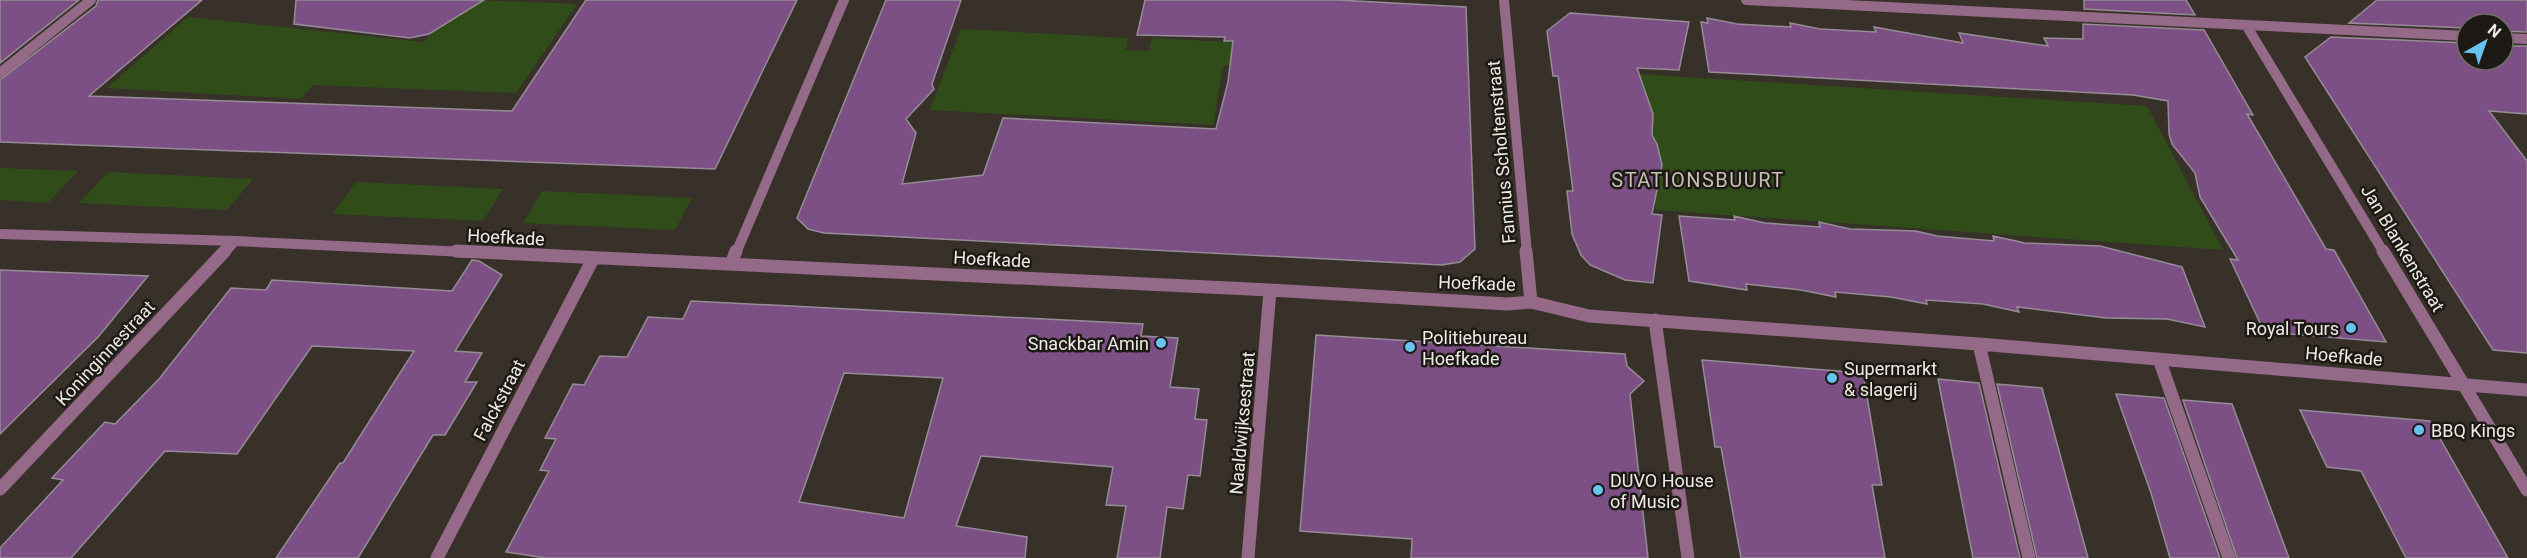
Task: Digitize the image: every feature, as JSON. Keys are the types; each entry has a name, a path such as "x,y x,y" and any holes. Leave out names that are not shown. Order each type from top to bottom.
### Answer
{"street":[{"path":"0,73 91,0"},
{"path":"731,264 844,0"},
{"name":"Fannius Scholtenstraat","path":"1504,0 1531,302"},
{"path":"1746,0 2455,35"},
{"name":"Jan Blankenstraat","path":"2246,25 2527,490"},
{"name":"Hoefkade","path":"0,234 235,241 1270,290 1507,304 1531,302 1589,316 1979,344 2527,390"},
{"name":"Koninginnestraat","path":"0,489 235,241"},
{"name":"Falckstraat","path":"437,558 593,259"},
{"name":"Naaldwijksestraat","path":"1248,558 1270,290"},
{"path":"1656,320 1688,558"},
{"path":"1979,344 2029,558"},
{"path":"2159,359 2229,558"}],"green space":[{"path":"472,0 577,4 516,93 313,85 301,99 107,88 188,17 423,42"},
{"path":"961,29 1128,38 1126,50 1148,51 1152,38 1304,46 1302,69 1223,65 1213,125 930,110"},
{"path":"1637,74 2147,106 2223,250 1656,210"},
{"path":"0,168 78,171 48,203 0,200"},
{"path":"108,172 253,179 227,210 79,203"},
{"path":"356,182 503,189 483,221 332,214"},
{"path":"542,191 692,198 675,230 523,223"}],"building":[{"path":"0,0 79,0 0,63"},
{"path":"98,0 202,0 89,96 512,111 586,0 797,0 715,169 0,142 0,80 96,6"},
{"path":"296,0 484,0 429,34 410,38 294,24"},
{"path":"886,0 961,0 932,84 934,89 906,119 916,133 902,184 983,175 1003,118 1216,129 1228,82 1233,41 1224,41 1225,37 1137,35 1145,0 1338,0 1466,7 1475,249 1460,262 1442,265 824,233 808,229 797,218"},
{"path":"2084,0 2186,0 2195,15 2084,9"},
{"path":"2377,0 2527,0 2527,32 2515,32 2515,12 2455,12 2455,27 2349,23"},
{"path":"1570,13 1689,22 1679,70 1637,68 1653,114 1652,135 1657,144 1662,165 1652,214 1662,215 1653,283 1625,280 1590,265 1581,255 1572,234 1567,191 1573,191 1558,76 1553,76 1547,31"},
{"path":"1707,18 1737,24 1791,27 1790,23 1820,29 1876,32 1874,27 1963,43 1959,33 2048,46 2044,38 2083,39 2083,24 2204,30 2253,115 2247,114 2326,249 2334,250 2386,342 2291,334 2288,329 2262,327 2230,259 2238,260 2200,197 2195,173 2172,144 2169,134 2168,101 2133,95 1709,72 1701,22 1708,23"},
{"path":"2331,37 2455,42 2455,72 2515,72 2515,46 2527,46 2527,114 2489,111 2527,161 2527,353 2493,350 2305,57"},
{"path":"1679,216 1735,220 1734,216 1765,223 1820,227 1819,222 1850,229 1916,231 1937,236 1994,241 1993,236 2025,243 2100,246 2182,267 2205,327 2167,319 2106,318 2017,307 2019,312 1983,304 1926,300 1927,304 1891,297 1835,292 1836,297 1801,290 1746,284 1747,290 1689,281"},
{"path":"472,260 479,261 502,275 455,351 482,353 465,382 477,382 445,435 433,435 358,558 276,558 340,463 343,463 414,351 312,346 237,454 165,451 71,558 0,558 0,548 63,480 52,478 105,422 115,424 159,379 231,288 266,290 272,280 452,291"},
{"path":"0,270 148,276 99,336 0,434"},
{"path":"691,301 1143,324 1141,336 1178,338 1170,387 1199,389 1195,419 1207,420 1200,476 1188,475 1183,509 1167,507 1160,558 1117,558 1126,506 1106,505 1113,467 981,456 956,526 1027,537 1025,558 546,558 506,552 549,471 540,470 556,439 545,438 573,384 584,385 600,356 627,357 648,317 683,319","holes":["844,373 943,378 904,518 799,502"]},
{"path":"1316,335 1625,354 1627,366 1644,381 1630,394 1648,558 1411,558 1412,539 1300,531"},
{"path":"1702,360 1863,373 1882,485 1872,485 1885,558 1741,558 1721,447 1715,447"},
{"path":"1938,379 1979,383 2020,558 1973,558"},
{"path":"1997,384 2042,388 2088,558 2037,558"},
{"path":"2116,394 2164,398 2220,558 2170,558 2151,493"},
{"path":"2183,400 2232,404 2289,558 2237,558"},
{"path":"2300,410 2430,421 2508,558 2406,558 2361,471 2327,467"}],"place":[{"name":"Royal Tours","path":"2351,328"},
{"name":"Snackbar Amin","path":"1161,343"},
{"name":"Politiebureau Hoefkade","path":"1410,347"},
{"name":"Supermarkt & slagerij","path":"1832,378"},
{"name":"BBQ Kings","path":"2419,430"},
{"name":"DUVO House of Music","path":"1598,490"}],"district":[{"name":"STATIONSBUURT","path":"1698,180"}]}
